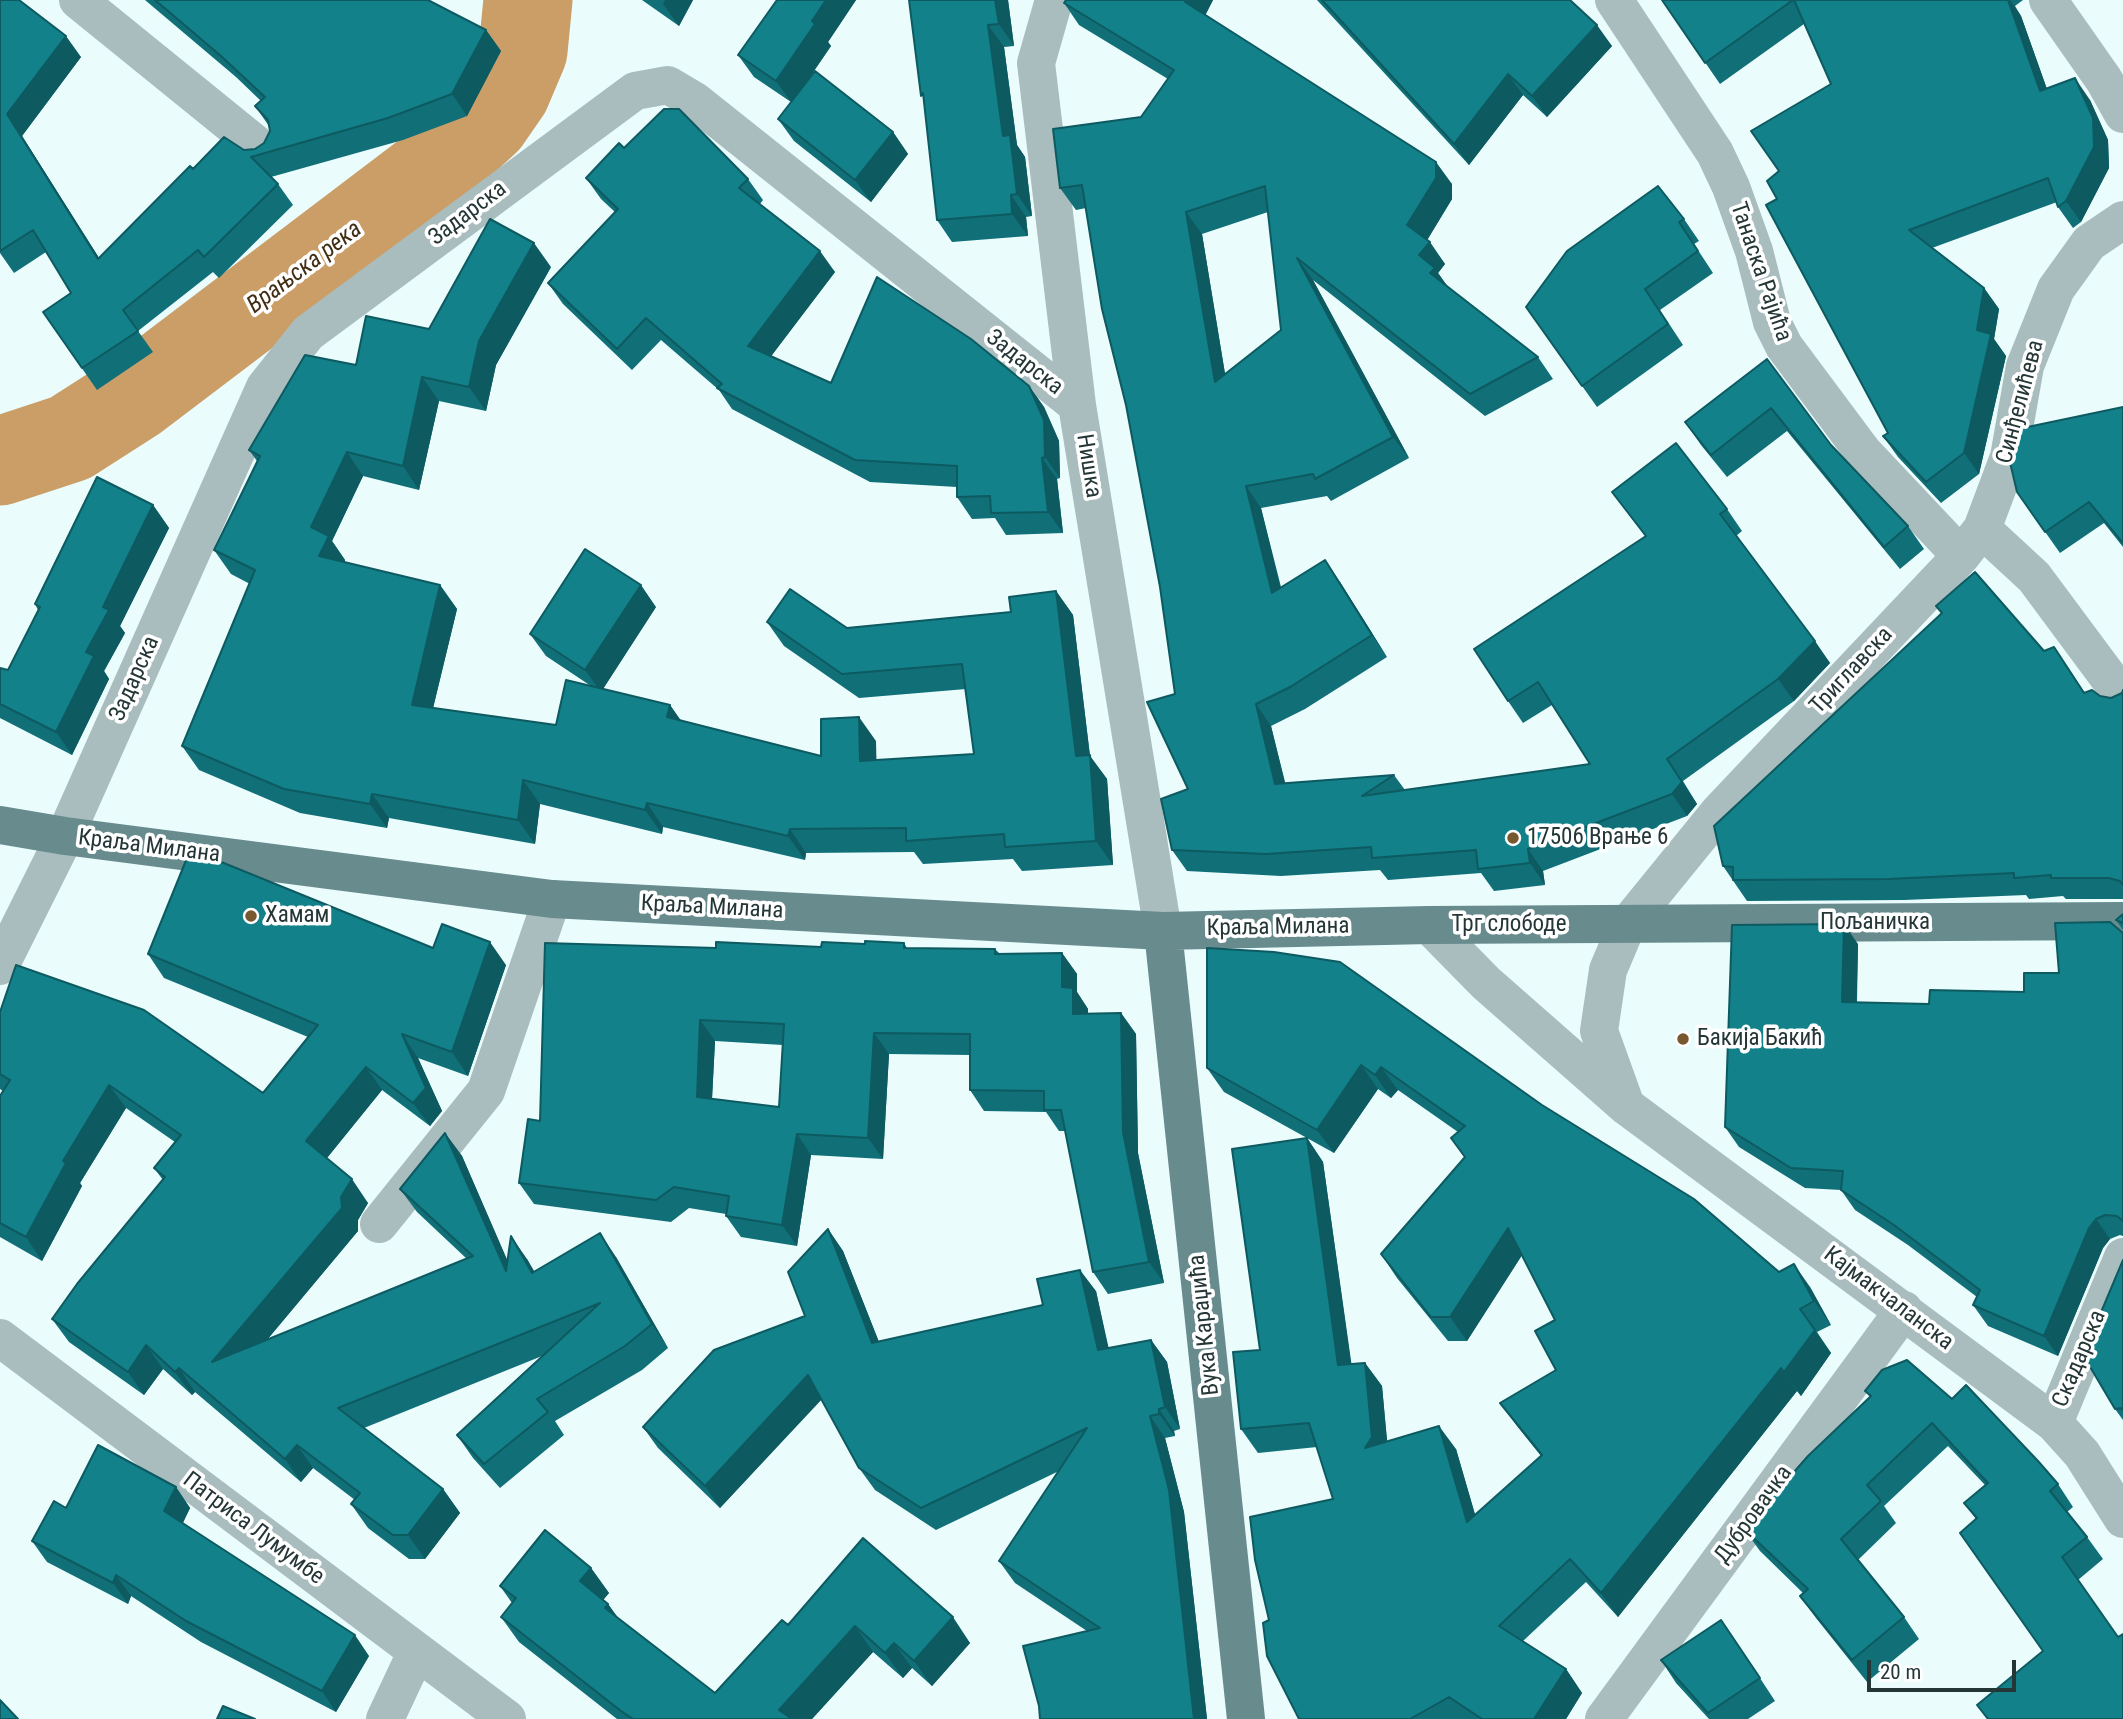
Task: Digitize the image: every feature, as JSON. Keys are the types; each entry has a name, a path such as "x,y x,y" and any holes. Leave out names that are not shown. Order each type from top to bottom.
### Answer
{"main road":[{"name":"Краља Милана","path":"0,825 65,836 552,899 1163,931 1429,925"},
{"name":"Пољаничка","path":"1627,925 2123,921"},
{"name":"Трг слободе","path":"1429,925 1627,925"},
{"name":"Вука Караџића","path":"1163,931 1247,1719"}],"street":[{"path":"78,0 263,150"},
{"name":"Нишка","path":"1055,0 1036,63 1077,405 1163,931"},
{"name":"Танаска Рајића","path":"1614,0 1715,153 1731,187 1754,251 1773,322 1784,346 1863,452 1972,542 2034,577 2123,697"},
{"path":"2048,0 2105,80 2123,114"},
{"name":"Задарска","path":"0,966 65,836 265,387 308,333 635,91 668,85 695,102 1077,405"},
{"name":"Синђелићева","path":"1972,542 2009,457 2025,366 2056,289 2089,243 2123,220"},
{"name":"Триглавска","path":"1627,925 1719,812 1972,542"},
{"path":"379,1224 486,1091 552,899"},
{"name":"Трг слободе","path":"1429,925 1486,983 1626,1106"},
{"path":"1626,1106 1599,1031 1608,970 1627,925"},
{"name":"Кајмакчаланска","path":"1626,1106 2053,1423 2082,1454 2123,1520"},
{"name":"Скадарска","path":"2053,1423 2123,1257"},
{"name":"Дубровачка","path":"1604,1719 1904,1310"},
{"name":"Патриса Лумумбе","path":"0,1338 507,1719"},
{"path":"385,1719 416,1653"}],"building":[{"path":"0,0 19,0 66,36 7,114 98,259 190,166 193,169 224,137 244,150 255,149 264,143 270,131 268,120 255,106 265,97 155,0 428,0 486,30 452,94 388,118 251,157 278,184 204,257 198,250 123,310 138,331 82,368 43,312 71,293 33,230 0,251"},
{"path":"777,0 826,0 812,21 815,24 776,81 738,55"},
{"path":"909,0 995,0 999,24 988,25 1003,136 1010,135 1017,194 1011,195 1012,214 937,220 923,93 921,96"},
{"path":"1066,0 1186,0 1185,2 1436,162 1436,178 1407,225 1430,242 1419,255 1435,268 1430,273 1538,357 1470,394 1297,258 1393,437 1315,479 1313,474 1246,486 1272,593 1325,560 1372,635 1290,687 1256,704 1275,784 1394,775 1362,796 1590,764 1538,682 1508,701 1474,649 1646,536 1612,492 1676,443 1727,509 1720,514 1815,641 1778,679 1667,759 1682,782 1672,794 1528,849 1530,863 1478,869 1476,850 1372,858 1371,847 1266,854 1172,850 1161,799 1188,789 1147,702 1175,694 1160,587 1126,405 1102,309 1082,185 1060,188 1053,129 1141,117 1174,70 1064,3","holes":["1265,186 1281,330 1215,382 1186,212"]},
{"path":"1322,0 1570,0 1597,25 1532,96 1508,74 1454,144"},
{"path":"1662,0 1793,0 1705,63"},
{"path":"1794,0 2008,0 2040,91 2075,78 2093,118 2094,147 2066,201 2058,207 2048,178 1909,230 1984,288 1977,330 1991,334 1964,453 1926,482 1883,436 1888,433 1766,205 1777,199 1767,181 1779,171 1751,131 1831,84"},
{"path":"815,71 893,132 855,180 778,119"},
{"path":"664,109 679,109 748,179 739,188 820,251 748,346 831,383 877,277 971,339 1029,386 1044,420 1045,457 1042,458 1048,512 991,513 990,496 957,497 957,466 855,460 717,388 722,384 646,318 617,349 548,283 618,209 586,178 619,143 624,148"},
{"path":"1658,186 1684,219 1679,222 1698,251 1645,289 1668,324 1582,386 1526,307 1567,251"},
{"path":"490,219 534,243 479,341 469,387 422,377 403,466 347,452 311,527 329,536 319,556 440,585 412,705 556,725 566,680 670,705 667,717 821,756 821,719 859,717 860,761 974,754 962,664 842,674 767,622 790,589 847,628 1011,612 1009,597 1056,591 1076,756 1090,755 1096,841 1005,847 1004,834 906,841 906,828 790,829 788,836 647,803 645,810 523,780 518,820 372,794 370,804 284,789 182,746 255,570 214,550 260,456 249,450 305,355 356,365 366,316 429,329"},
{"path":"1767,359 1831,445 1908,526 1884,547 1771,408 1711,455 1685,422"},
{"path":"2123,407 2123,543 2089,502 2045,532 2017,492 2009,458 2018,429"},
{"path":"97,477 153,505 103,607 109,610 86,652 94,656 56,732 0,704 0,668 8,670 40,607 35,604"},
{"path":"585,549 641,585 585,670 530,634"},
{"path":"1975,572 2044,651 2054,647 2084,693 2092,690 2100,696 2111,698 2123,690 2123,885 2120,881 2109,878 2051,878 2051,875 2014,878 2014,873 1889,879 1733,880 1733,867 1723,866 1714,826 1942,613 1936,606"},
{"path":"189,853 204,855 433,948 442,924 490,942 452,1052 402,1034 426,1088 413,1103 366,1067 306,1141 352,1179 341,1197 342,1208 212,1362 473,1256 400,1189 445,1133 506,1271 511,1236 532,1273 600,1233 652,1324 625,1346 537,1399 548,1412 484,1464 457,1435 600,1303 338,1408 443,1489 408,1535 393,1535 351,1504 360,1493 297,1445 285,1459 179,1368 175,1372 146,1345 128,1372 52,1319 77,1284 165,1177 154,1168 181,1135 109,1085 63,1161 66,1163 26,1237 0,1223 0,1096 10,1080 0,1074 0,1012 16,965 144,1010 263,1093 318,1025 148,954"},
{"path":"2123,914 2123,923 2116,920"},
{"path":"2110,922 2123,933 2123,1221 2117,1216 2105,1215 2096,1219 2089,1228 2044,1336 1973,1305 1980,1290 1894,1225 1841,1190 1843,1171 1791,1168 1725,1127 1732,925 1844,924 1842,1002 1929,1004 1930,990 2024,992 2024,973 2059,973 2055,923"},
{"path":"865,941 904,943 904,948 995,949 995,954 1062,953 1062,987 1073,988 1073,1014 1121,1013 1123,1132 1149,1262 1093,1272 1061,1110 1044,1110 1044,1091 970,1090 970,1034 874,1033 868,1138 797,1134 782,1225 726,1216 729,1196 674,1187 656,1200 519,1183 528,1119 540,1121 545,943 716,948 716,942 821,947 822,942 865,944","holes":["700,1020 784,1024 779,1107 697,1097"]},
{"path":"1207,948 1274,952 1340,962 1542,1105 1694,1199 1779,1272 1794,1264 1814,1301 1800,1309 1815,1330 1784,1372 1781,1368 1601,1593 1570,1559 1499,1626 1566,1669 1534,1719 1482,1719 1449,1697 1410,1719 1299,1719 1267,1656 1263,1623 1269,1620 1255,1560 1250,1517 1333,1499 1309,1423 1241,1429 1233,1352 1260,1350 1232,1149 1307,1138 1338,1365 1365,1363 1372,1437 1365,1448 1439,1426 1467,1522 1542,1455 1500,1403 1556,1370 1535,1331 1555,1320 1508,1228 1450,1317 1431,1317 1381,1254 1465,1157 1451,1138 1465,1126 1381,1067 1375,1075 1361,1065 1317,1130 1207,1068"},
{"path":"828,1229 872,1343 1043,1305 1037,1279 1080,1270 1098,1350 1151,1340 1165,1407 1159,1409 1159,1414 1150,1416 1169,1490 1194,1719 1040,1719 1023,1646 1100,1628 999,1561 1087,1428 921,1508 859,1468 808,1375 705,1486 643,1427 714,1350 805,1316 788,1272"},
{"path":"2123,1260 2123,1410 2115,1409 2083,1355"},
{"path":"1907,1360 1952,1399 1966,1385 2058,1484 2050,1491 2087,1537 2062,1557 2118,1637 2123,1634 2123,1719 1988,1719 1977,1705 2043,1651 1960,1533 1977,1518 1964,1503 1988,1483 1932,1423 1867,1485 1881,1501 1841,1539 1904,1617 1852,1660 1800,1596 1808,1589 1744,1529 1808,1456 1871,1396 1865,1391 1882,1370"},
{"path":"98,1445 176,1487 164,1511 355,1635 322,1691 186,1621 116,1575 113,1583 32,1541 54,1501 66,1508"},
{"path":"545,1530 591,1568 580,1581 608,1604 605,1608 715,1693 782,1620 788,1625 863,1538 953,1617 914,1661 894,1643 885,1653 855,1626 779,1710 792,1719 633,1719 501,1617 516,1598 500,1586"},
{"path":"1721,1620 1760,1678 1708,1713 1661,1660"},
{"path":"0,1700 18,1719 0,1719"},
{"path":"223,1706 255,1719 217,1719"}],"waterway":[{"name":"Врањска река","path":"0,461 70,438 134,397 424,177 486,120 506,91 523,51 528,0"}],"place":[{"name":"17506 Врање 6","path":"1513,838"},
{"name":"Хамам","path":"251,916"},
{"name":"Бакија Бакић","path":"1683,1039"}]}
